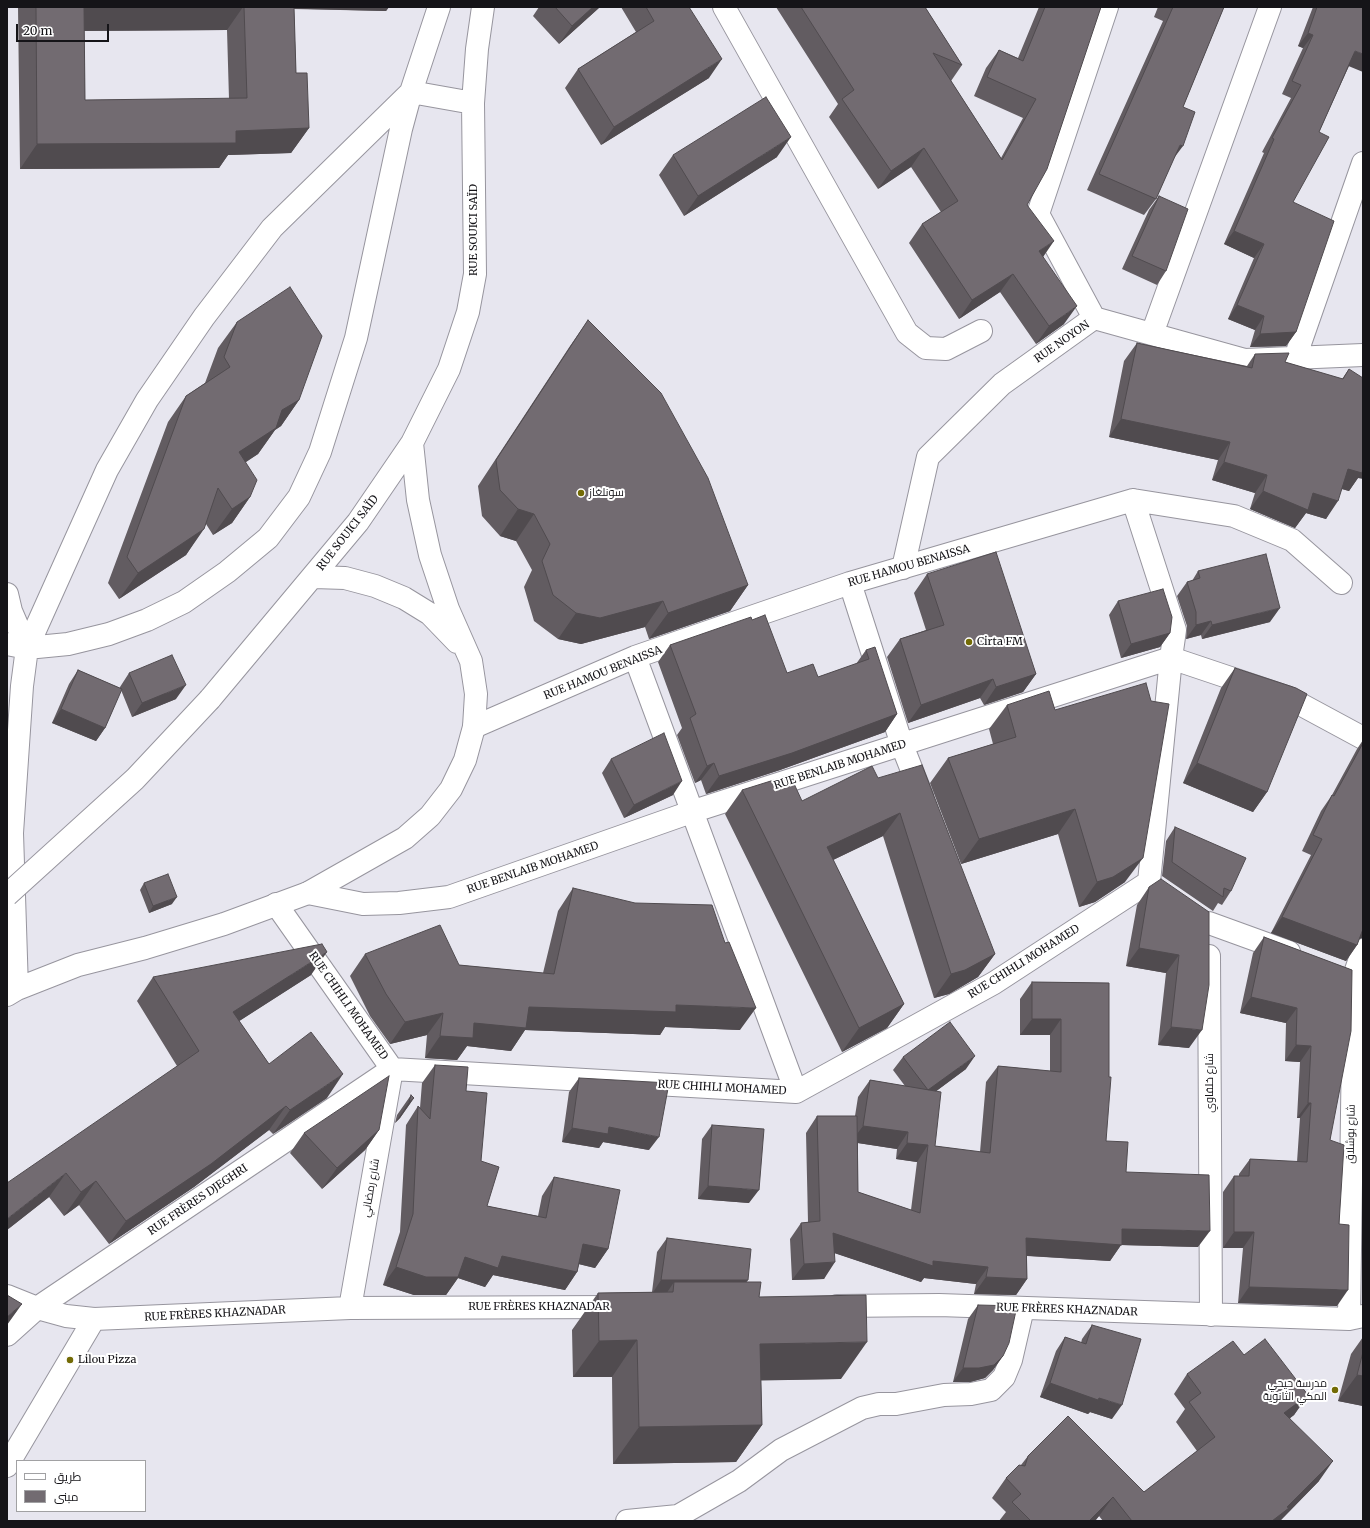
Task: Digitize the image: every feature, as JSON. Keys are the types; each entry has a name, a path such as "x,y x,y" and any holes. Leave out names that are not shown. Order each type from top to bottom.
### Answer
{"street":[{"path":"17,646 68,644 109,634 147,620 184,602 227,572 268,538 298,497 320,452 356,338 399,136 411,92 439,7"},
{"name":"RUE SOUICI SAÏD","path":"7,895 135,779 210,699 314,577 358,522 412,443 449,369 468,312 475,274 473,103 483,7"},
{"path":"724,7 907,333 926,348 946,349 982,331"},
{"path":"1094,318 1038,214 1107,7"},
{"path":"1152,334 1270,7"},
{"path":"411,92 473,103"},
{"path":"17,646 107,470 147,400 204,317 272,228 411,92"},
{"path":"1295,358 1363,163"},
{"name":"RUE NOYON","path":"903,568 928,457 1002,384 1094,318 1245,360 1363,355"},
{"path":"7,594 17,646 22,686 12,833 12,992 78,965 144,948 224,924 308,893 405,838 430,816 451,790 465,760 474,727 476,694 471,661 448,609 430,555 418,500 412,443"},
{"path":"1133,500 1175,630 1149,882 1167,894"},
{"name":"RUE HAMOU BENAISSA","path":"474,727 636,657 850,583 1133,500 1234,516 1292,540 1341,584"},
{"path":"314,577 345,578 375,586 404,598 430,614 453,636 471,661"},
{"path":"850,583 902,745 928,812"},
{"path":"636,657 694,811 796,1092"},
{"path":"1171,658 1287,697 1363,738"},
{"name":"RUE BENLAIB MOHAMED","path":"308,893 364,904 399,903 450,897 694,811 1171,658"},
{"name":"RUE CHIHLI MOHAMED","path":"276,904 392,1069 796,1092 994,983 1149,882"},
{"path":"1191,911 1209,923 1310,960"},
{"name":"شارع خلفاوي","path":"1209,923 1211,1315"},
{"name":"شارع بوشلاق","path":"1356,1318 1352,976 1363,950"},
{"path":"986,961 994,983"},
{"name":"شارع رمضاني","path":"350,1308 392,1069"},
{"name":"RUE FRÈRES DJEGHRI","path":"7,1335 37,1308 392,1069"},
{"name":"RUE FRÈRES KHAZNADAR","path":"7,1296 37,1308 66,1316 94,1319 350,1308 639,1307"},
{"name":"RUE FRÈRES KHAZNADAR","path":"820,1306 939,1305 1211,1315 1356,1318"},
{"path":"627,1521 678,1516 739,1481 781,1450 862,1408 879,1404 896,1404 944,1395 971,1394 991,1390 1004,1377 1011,1360 1023,1308"},
{"path":"7,1466 94,1319"}],"building":[{"path":"36,7 84,7 85,100 247,98 244,7 294,7 296,73 307,73 309,128 236,131 236,143 37,144"},
{"path":"555,7 593,7 572,26"},
{"path":"646,7 689,7 722,59 614,127 578,69 654,21"},
{"path":"801,7 925,7 962,65 933,53 1002,160 1036,99 987,77 999,50 1023,61 1045,7 1101,7 1047,169 1027,205 1054,241 1039,251 1077,306 1049,326 1013,274 972,300 922,224 958,201 924,148 891,171 842,99 854,90"},
{"path":"1173,7 1224,7 1183,107 1195,112 1183,146 1180,145 1156,199 1099,174"},
{"path":"1317,7 1363,7 1363,54 1355,51 1319,132 1329,137 1293,202 1334,221 1296,332 1260,334 1264,316 1237,305 1264,244 1234,231 1274,139 1272,138 1301,85 1292,81 1313,35 1308,33"},
{"path":"766,97 791,137 698,196 673,155"},
{"path":"1159,196 1188,209 1166,271 1132,256"},
{"path":"290,287 322,336 299,400 282,410 276,428 239,452 257,480 250,497 232,509 218,488 204,529 138,573 127,557 186,396 230,367 224,357 237,322"},
{"name":"سونلغاز","path":"588,320 661,393 708,478 748,585 668,613 663,601 600,618 576,613 553,595 542,561 550,544 534,514 518,509 500,490 496,460"},
{"path":"1137,343 1252,368 1255,354 1289,353 1285,362 1343,379 1349,369 1363,378 1362,473 1348,469 1338,501 1313,493 1308,510 1263,491 1267,475 1224,462 1230,442 1121,419"},
{"path":"996,552 1036,674 996,687 993,679 921,705 900,639 944,625 927,574"},
{"path":"1266,554 1280,608 1212,625 1211,621 1196,625 1196,612 1187,582 1200,578 1198,571"},
{"path":"1163,589 1172,617 1170,633 1131,644 1118,601"},
{"path":"765,615 787,673 813,664 818,677 869,659 866,650 875,647 897,714 792,753 719,776 714,763 707,766 690,718 696,714 670,645 751,617 752,620"},
{"path":"172,655 186,685 142,703 129,673"},
{"path":"1235,668 1296,688 1307,694 1267,792 1197,763"},
{"path":"78,670 122,689 105,728 61,709"},
{"path":"1146,683 1151,701 1169,704 1143,858 1113,877 1097,882 1075,809 979,839 948,758 1016,737 1007,705 1049,691 1055,710"},
{"path":"664,733 682,781 634,805 611,759"},
{"path":"1363,743 1363,929 1357,945 1282,917 1322,839 1313,835 1332,795 1334,796"},
{"path":"922,765 995,954 965,970 951,974 900,813 827,847 904,1004 859,1028 742,790 790,775 802,801 872,766 878,778"},
{"path":"1175,827 1246,858 1231,891 1224,888 1223,897 1172,862"},
{"path":"168,874 177,897 153,906 144,883"},
{"path":"1161,879 1209,912 1209,985 1202,1030 1171,1027 1179,955 1139,948 1149,887"},
{"path":"573,888 635,903 712,905 725,943 729,942 756,1008 676,1005 676,1012 529,1007 526,1028 474,1023 473,1038 440,1036 443,1013 405,1022 386,994 365,954 440,925 459,965 554,974"},
{"path":"1264,937 1352,970 1351,1031 1330,1140 1344,1145 1339,1224 1349,1225 1348,1290 1249,1287 1254,1232 1234,1232 1234,1176 1249,1176 1250,1159 1307,1162 1311,1103 1308,1103 1311,1046 1296,1045 1297,1008 1251,997"},
{"path":"322,944 327,952 233,1012 269,1064 311,1032 343,1074 290,1110 286,1106 211,1164 126,1221 96,1181 81,1192 66,1173 7,1219 7,1183 199,1051 153,977"},
{"path":"1032,982 1109,983 1109,1077 1111,1077 1106,1141 1128,1142 1126,1172 1209,1175 1210,1231 1122,1229 1122,1245 1026,1238 1027,1279 986,1277 988,1267 933,1261 933,1266 833,1233 835,1262 804,1264 801,1223 820,1221 817,1116 857,1116 858,1192 920,1213 928,1145 907,1143 908,1132 863,1126 870,1080 941,1092 935,1146 990,1153 998,1066 1061,1072 1061,1019 1032,1019"},
{"path":"950,1022 975,1056 928,1090 903,1057"},
{"path":"435,1065 468,1067 466,1091 487,1093 481,1161 499,1167 487,1206 546,1218 554,1177 620,1190 608,1249 583,1244 577,1272 502,1256 498,1268 465,1257 458,1277 426,1277 396,1267 413,1214 418,1106 430,1119"},
{"path":"389,1076 379,1130 337,1168 304,1133"},
{"path":"579,1078 669,1083 659,1137 609,1127 608,1134 572,1128"},
{"path":"411,1095 414,1098 409,1102"},
{"path":"712,1125 764,1129 759,1190 708,1186"},
{"path":"667,1238 751,1249 748,1280 661,1280"},
{"path":"674,1282 761,1282 759,1297 866,1295 867,1342 760,1344 762,1425 639,1427 637,1340 599,1341 598,1293 673,1292"},
{"path":"7,1295 22,1304 7,1317"},
{"path":"978,1305 1017,1306 1009,1343 1003,1356 994,1365 979,1368 963,1368"},
{"path":"1092,1325 1141,1339 1122,1405 1099,1398 1098,1400 1050,1383 1065,1337 1086,1344"},
{"path":"1265,1339 1308,1395 1284,1413 1333,1461 1287,1507 1289,1508 1272,1521 1132,1521 1113,1497 1089,1521 1031,1521 1012,1502 1021,1494 1006,1478 1019,1465 1025,1466 1028,1456 1068,1416 1144,1492 1215,1437 1189,1402 1201,1393 1187,1374 1233,1341 1244,1355"},
{"path":"1363,1352 1363,1376 1357,1375"}],"place":[{"name":"سونلغاز","path":"581,493"},
{"name":"Cirta FM","path":"969,642"},
{"name":"Lilou Pizza","path":"70,1360"},
{"name":"مدرسة حيحي المكي الثانوية","path":"1335,1390"}]}
